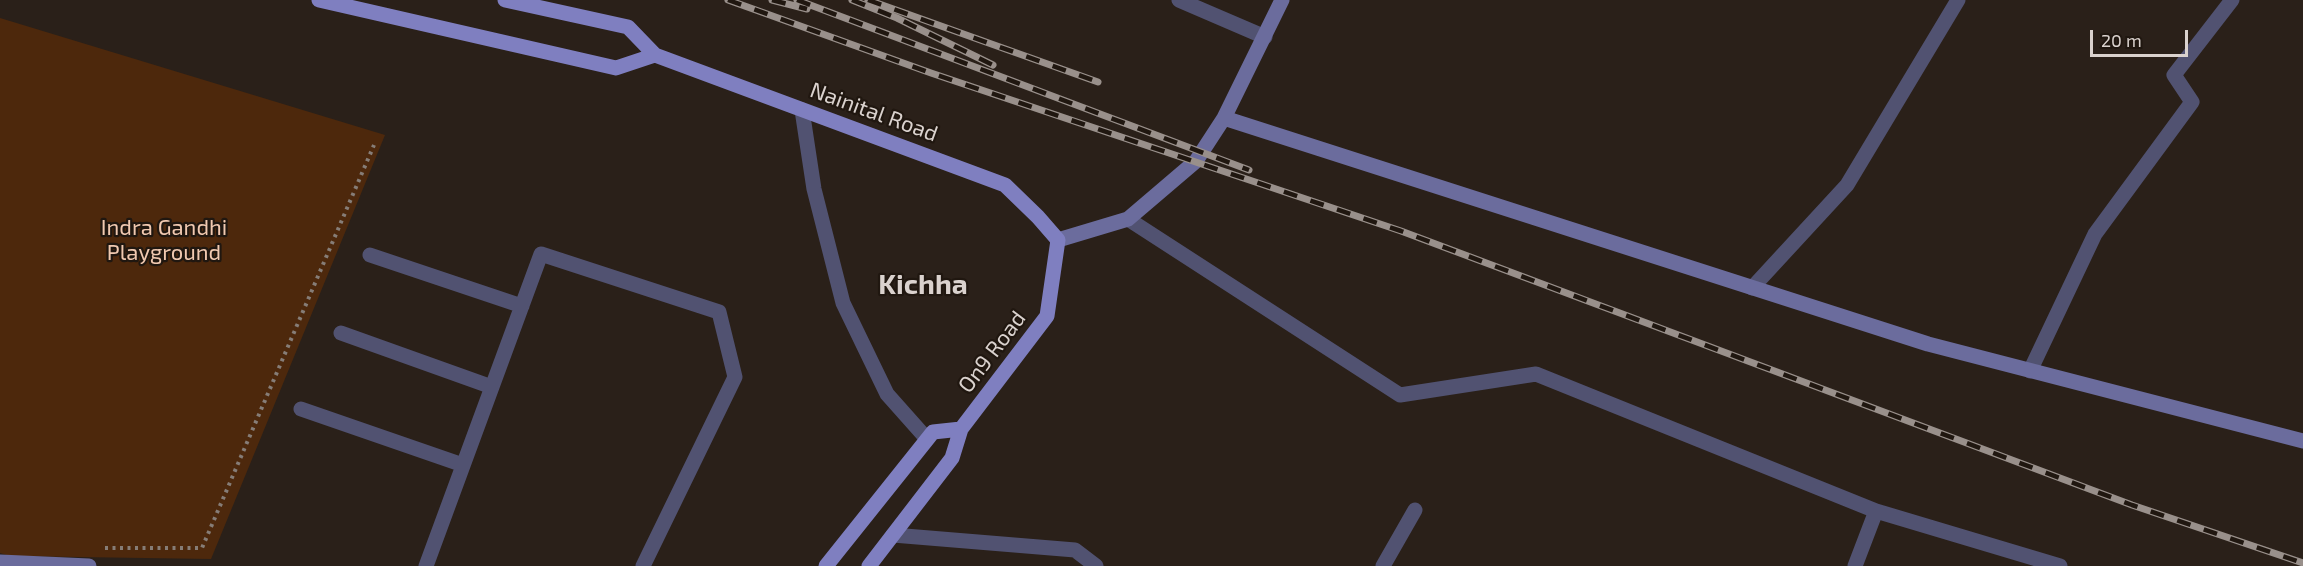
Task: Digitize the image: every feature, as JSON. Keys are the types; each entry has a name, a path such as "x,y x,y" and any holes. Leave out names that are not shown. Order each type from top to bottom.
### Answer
{"main road":[{"path":"319,0 616,68 655,55"},
{"name":"Nainital Road","path":"505,0 628,27 655,55 1005,185 1058,240"},
{"name":"On9 Road","path":"927,439 933,432 961,429 1047,316 1058,240"},
{"path":"869,566 952,458 961,429"},
{"path":"826,566 927,439"}],"street":[{"path":"1179,0 1265,37"},
{"path":"1058,240 1128,219 1196,161 1224,118 1282,0"},
{"path":"1752,288 1847,185 1958,0"},
{"path":"2030,370 2095,234 2192,102 2174,75 2232,0"},
{"path":"802,110 814,189 843,303 887,394 927,439"},
{"path":"1224,118 1928,344 2303,441"},
{"path":"1128,219 1400,395 1536,374 1876,511 2060,566"},
{"path":"426,566 542,254 719,312 735,377 643,566"},
{"path":"370,255 522,306"},
{"path":"342,333 492,387"},
{"path":"301,409 463,465"},
{"path":"1383,566 1415,510"},
{"path":"1855,566 1876,511"},
{"path":"893,535 1075,550 1096,566"},
{"path":"0,562 89,566"}],"path":[{"path":"96,548 202,548 374,145"}],"green space":[{"name":"Indra Gandhi Playground","path":"0,18 385,135 211,559 10,556 0,553"}],"railway":[{"path":"728,0 931,73 1401,231 2132,505 2303,563"},
{"path":"772,0 807,9"},
{"path":"797,0 1249,170"},
{"path":"852,0 897,18 993,65"},
{"path":"868,0 1098,82"}],"district":[{"name":"Kichha","path":"923,285"}]}
